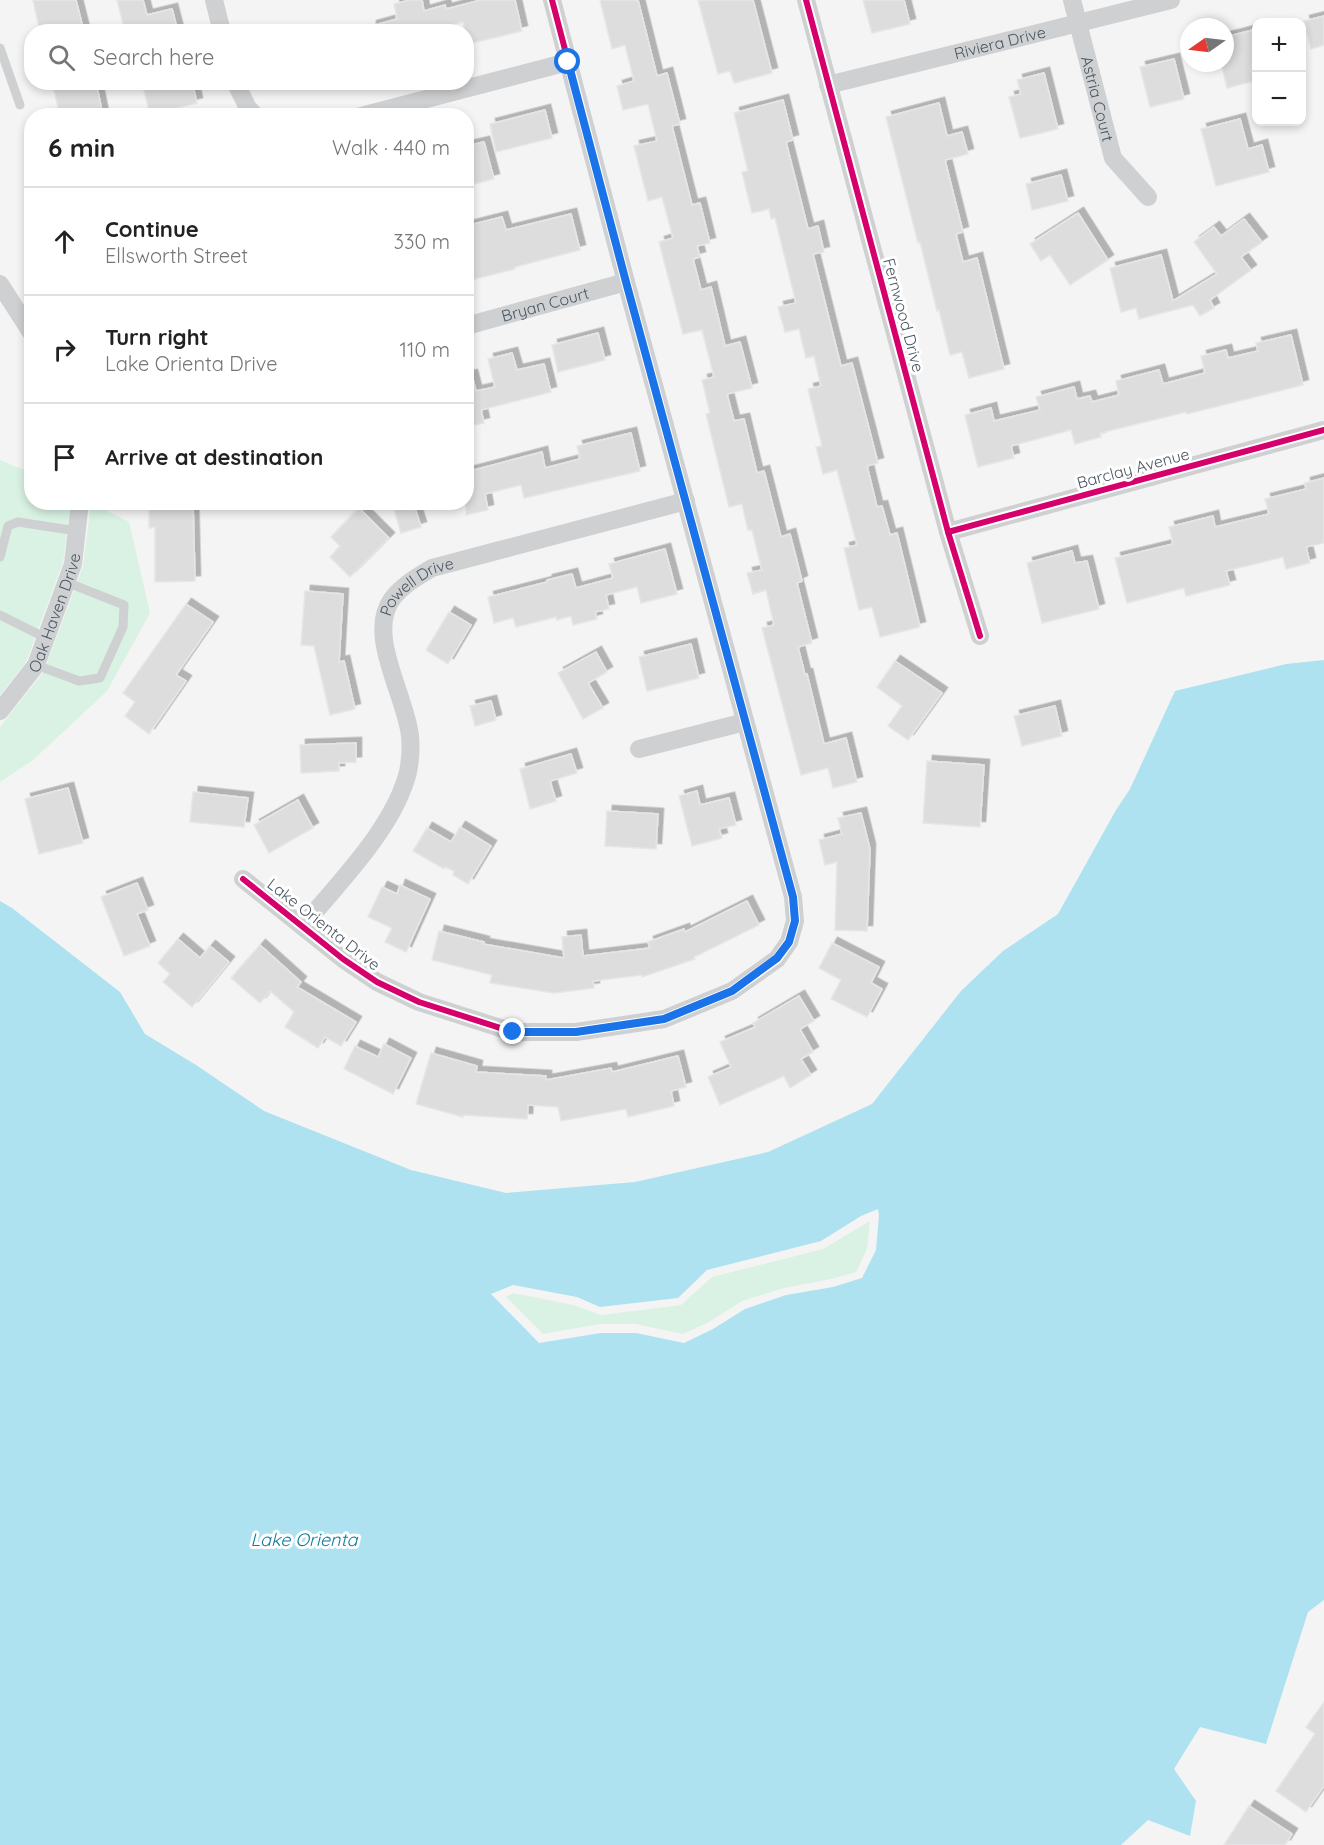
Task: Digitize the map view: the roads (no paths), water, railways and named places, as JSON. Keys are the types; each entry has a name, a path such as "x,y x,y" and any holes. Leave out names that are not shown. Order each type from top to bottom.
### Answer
{"street":[{"path":"214,0 220,24"},
{"path":"552,0 745,722 639,749"},
{"name":"Fernwood Drive","path":"806,0 948,532 980,636"},
{"name":"Astria Court","path":"1072,0 1113,158 1148,197"},
{"name":"Riviera Drive","path":"828,85 1171,0"},
{"path":"474,87 568,62"},
{"path":"239,90 248,108"},
{"path":"392,108 461,90"},
{"name":"Bryan Court","path":"474,324 626,282"},
{"path":"0,284 24,322"},
{"name":"Barclay Avenue","path":"948,532 1324,430"},
{"name":"Powell Drive","path":"303,926 362,855 396,806 408,770 410,735 384,642 384,618 392,600 410,581 432,568 686,501"},
{"name":"Oak Haven Drive","path":"0,711 36,665 73,564 79,510"},
{"name":"Lake Orienta Drive","path":"243,879 343,959 377,982 419,1002 513,1032 576,1032 664,1019 732,991 777,958 789,942 795,921 793,897 745,722"}],"lane":[{"path":"0,48 20,105"},
{"path":"0,556 8,526 18,522 77,531"},
{"path":"36,665 79,681 100,678 123,627 124,605 66,582"},
{"path":"0,615 46,638"}],"water":[{"name":"Lake Orienta","path":"1324,660 1324,1600 1308,1612 1266,1744 1200,1727 1174,1769 1196,1801 1190,1836 1148,1820 1121,1845 0,1845 0,901 120,992 145,1034 264,1111 411,1170 506,1193 635,1182 768,1152 872,1104 961,991 1003,951 1058,914 1130,789 1175,691 1286,664","holes":["878,1209 876,1250 862,1278 833,1287 786,1295 745,1309 713,1329 684,1343 636,1333 601,1333 539,1343 491,1294 513,1285 577,1297 600,1307 678,1298 707,1270 821,1241 861,1216"]}]}
